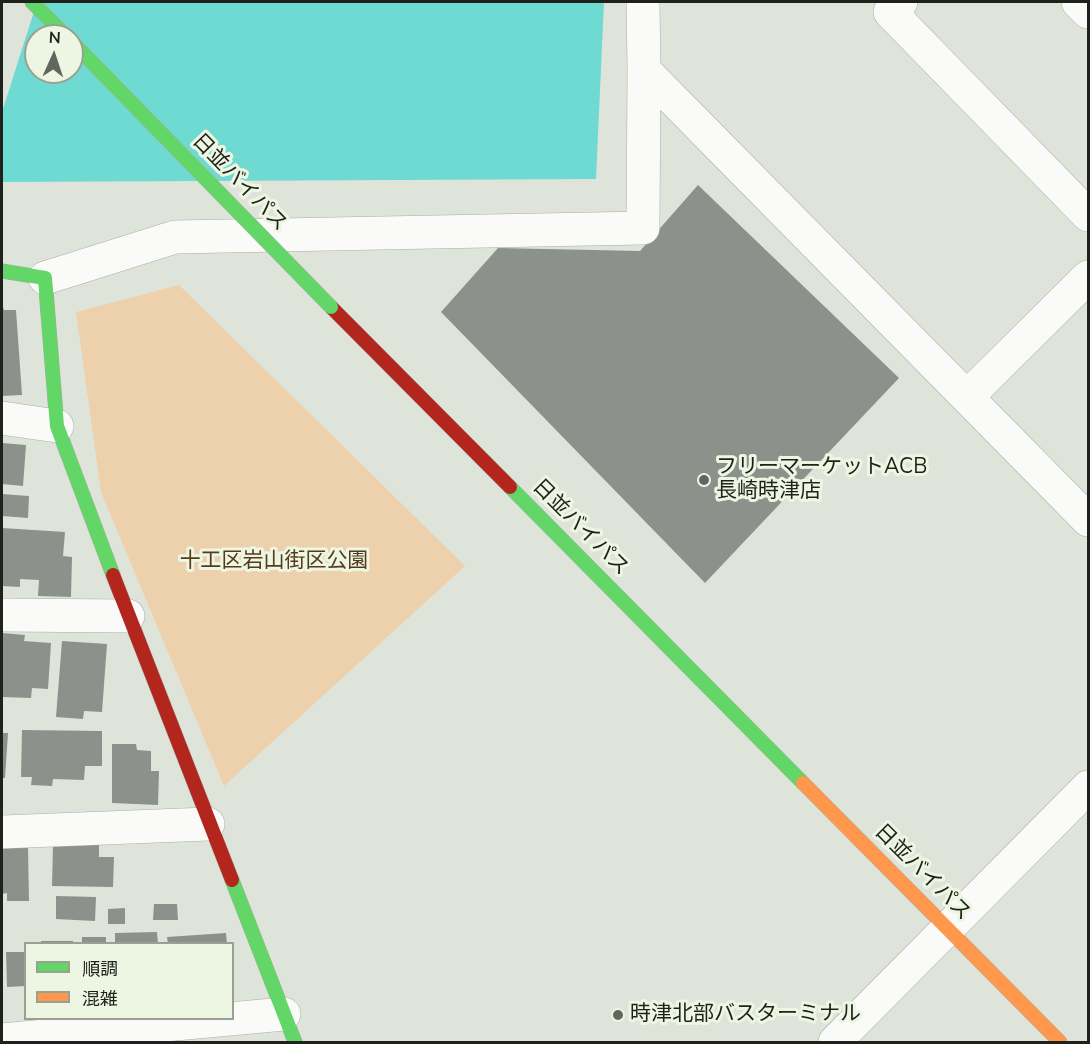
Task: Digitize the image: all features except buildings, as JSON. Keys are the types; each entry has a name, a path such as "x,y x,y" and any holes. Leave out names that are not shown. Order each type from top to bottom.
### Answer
{"main road":[{"path":"32,2 54,24"},
{"name":"日並バイパス","path":"84,54 331,307 1060,1042"},
{"path":"2,271 45,278 57,426 208,824 290,1028"}],"street":[{"path":"45,278 175,237 643,228 643,2"},
{"path":"1078,2 1089,12"},
{"path":"890,5 1089,215"},
{"path":"644,70 1089,520"},
{"path":"967,397 1089,277"},
{"path":"2,418 57,426"},
{"path":"2,615 128,616"},
{"path":"835,1042 1089,787"},
{"path":"2,832 208,824"},
{"path":"2,1040 290,1028"}],"green space":[{"name":"十工区岩山街区公園","path":"179,285 465,566 224,786 101,492 76,312"}],"water":[{"path":"37,2 604,2 596,179 2,182 2,112 24,43 24,84 84,84 84,24 30,24"}],"traffic: fast":[{"path":"32,2 54,24"},
{"path":"84,54 331,307"},
{"path":"2,271 45,278 57,426 113,575"},
{"path":"510,487 803,783"},
{"path":"232,880 295,1042"}],"traffic: slow":[{"path":"803,783 1060,1042"}],"traffic: jam":[{"path":"331,307 510,487"},
{"path":"113,575 232,880"}],"place":[{"name":"フリーマーケットACB 長崎時津店","path":"704,480"},
{"name":"時津北部バスターミナル","path":"618,1015"}]}
